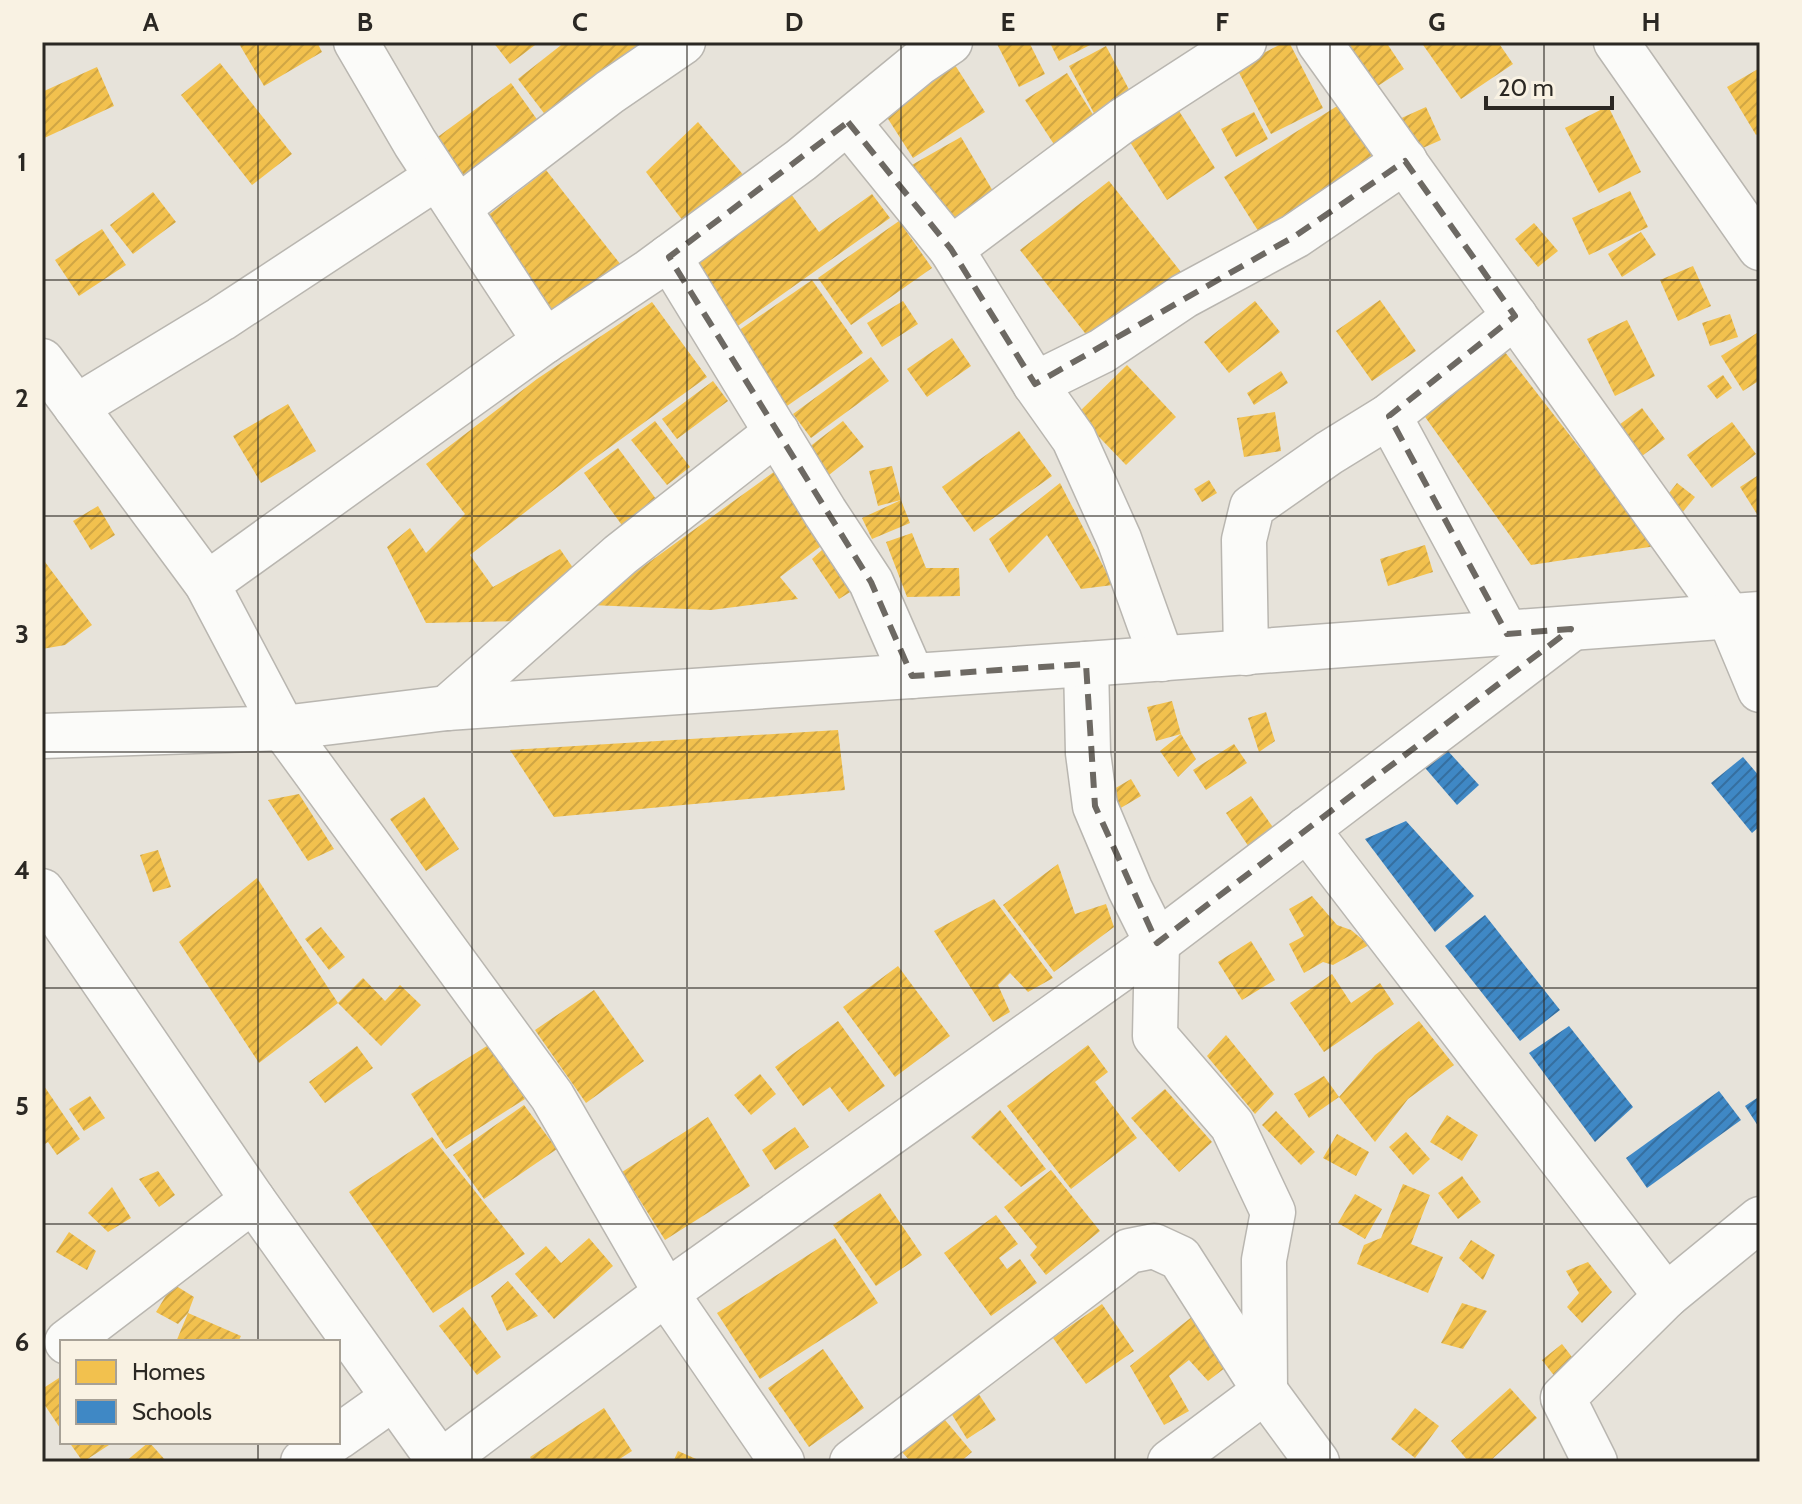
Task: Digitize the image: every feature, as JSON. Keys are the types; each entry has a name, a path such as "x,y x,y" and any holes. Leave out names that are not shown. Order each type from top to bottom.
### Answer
{"street":[{"path":"356,42 447,192 545,341"},
{"path":"76,407 221,319 447,192 610,92 683,42"},
{"path":"207,584 545,341 669,257 801,160 919,63 950,42"},
{"path":"951,249 1122,121 1244,42"},
{"path":"1319,42 1515,316 1744,615 1760,690"},
{"path":"1616,42 1760,248"},
{"path":"848,122 951,249 1035,384 1074,439 1119,539 1162,659"},
{"path":"1035,384 1102,351 1184,296 1295,236 1405,161"},
{"path":"669,257 871,582 912,676"},
{"path":"1246,653 1244,540 1252,507 1389,416 1515,316"},
{"path":"42,361 207,584 283,728 552,1096 666,1293 782,1462"},
{"path":"1389,416 1507,634"},
{"path":"447,708 620,555 777,432"},
{"path":"42,736 283,728 447,708 1744,615"},
{"path":"42,891 253,1200 440,1462 666,1293 1157,943 1571,629"},
{"path":"1086,664 1088,753 1095,806 1157,943 1155,1036 1232,1125 1273,1212 1264,1260 1265,1391"},
{"path":"1307,829 1666,1296"},
{"path":"70,1340 253,1200"},
{"path":"1595,1462 1563,1398 1666,1296 1760,1219"},
{"path":"852,1462 1129,1251 1154,1246 1180,1258 1265,1391 1317,1462"},
{"path":"42,1361 60,1348"},
{"path":"1170,1462 1265,1391"},
{"path":"340,1436 393,1398"},
{"path":"303,1462 328,1444"}],"highlighted area":[{"path":"848,122 951,249 1035,384 1295,236 1405,161 1515,316 1389,416 1507,634 1571,629 1157,943 1095,806 1086,664 912,676 871,582 669,257"}],"building: Homes":[{"path":"238,42 317,42 322,52 264,86"},
{"path":"493,42 539,42 510,64"},
{"path":"565,42 638,42 643,48 550,121 518,79"},
{"path":"996,42 1029,42 1045,74 1019,87"},
{"path":"1088,42 1090,45 1059,61 1050,43"},
{"path":"1289,42 1323,108 1271,134 1236,67"},
{"path":"1333,42 1386,42 1404,69 1367,93"},
{"path":"1421,42 1498,42 1513,64 1461,99"},
{"path":"1106,46 1134,99 1097,119 1069,66"},
{"path":"220,63 292,154 252,185 181,95"},
{"path":"955,65 985,112 913,158 883,111"},
{"path":"97,67 114,106 42,139 42,92"},
{"path":"1758,69 1760,132 1756,135 1727,87"},
{"path":"1067,73 1102,129 1061,155 1025,100"},
{"path":"511,83 546,132 470,187 435,139"},
{"path":"1342,103 1384,167 1262,237 1224,177"},
{"path":"1608,106 1641,172 1599,193 1565,128"},
{"path":"1426,107 1441,140 1400,158 1386,125"},
{"path":"1179,111 1215,168 1167,200 1130,142"},
{"path":"1254,112 1268,139 1236,157 1221,129"},
{"path":"698,122 746,178 683,221 646,172"},
{"path":"961,137 997,198 939,232 903,170"},
{"path":"546,170 625,270 560,321 482,220"},
{"path":"1109,181 1181,272 1092,342 1020,250"},
{"path":"1630,191 1648,227 1589,255 1572,218"},
{"path":"153,192 176,222 133,254 110,225"},
{"path":"791,194 819,232 872,194 890,218 732,330 689,268"},
{"path":"899,221 932,268 851,325 818,278"},
{"path":"1534,223 1558,251 1538,267 1515,239"},
{"path":"102,229 126,265 79,296 55,260"},
{"path":"1641,232 1656,255 1622,277 1608,254"},
{"path":"1693,266 1711,306 1678,321 1660,280"},
{"path":"812,280 863,353 787,406 735,333"},
{"path":"1380,300 1416,351 1372,381 1336,331"},
{"path":"903,301 918,324 882,347 867,323"},
{"path":"1255,301 1280,332 1229,373 1204,342"},
{"path":"652,302 707,377 595,458 470,555 493,587 560,549 580,578 521,621 426,623 387,547 410,528 426,553 465,514 426,464 537,379"},
{"path":"1730,314 1738,337 1710,346 1702,323"},
{"path":"1627,320 1655,376 1615,396 1587,339"},
{"path":"1760,331 1760,380 1743,391 1721,356"},
{"path":"952,338 971,366 927,397 907,369"},
{"path":"1501,347 1656,546 1531,565 1423,414"},
{"path":"871,357 889,381 811,438 793,414"},
{"path":"1127,365 1176,417 1126,465 1077,414"},
{"path":"1281,371 1288,383 1254,405 1247,393"},
{"path":"1723,375 1732,388 1717,399 1707,386"},
{"path":"713,381 728,401 677,439 662,419"},
{"path":"288,404 316,451 261,483 233,436"},
{"path":"1642,408 1665,439 1616,475 1593,444"},
{"path":"1275,412 1281,451 1244,457 1237,418"},
{"path":"655,421 690,467 667,485 631,440"},
{"path":"843,421 864,447 829,475 808,448"},
{"path":"1732,422 1756,454 1712,488 1687,455"},
{"path":"1019,431 1052,476 974,532 942,487"},
{"path":"618,448 659,503 624,528 584,473"},
{"path":"892,466 901,500 878,506 869,471"},
{"path":"778,469 833,537 780,577 798,599 711,610 590,605"},
{"path":"1757,476 1760,480 1760,519 1740,487"},
{"path":"1209,480 1217,493 1202,502 1194,489"},
{"path":"1060,483 1113,585 1081,589 1047,535 1009,573 989,539"},
{"path":"1677,483 1695,497 1668,530 1651,516"},
{"path":"901,500 910,523 872,539 862,518"},
{"path":"98,506 115,535 91,550 73,521"},
{"path":"912,533 926,568 959,568 960,596 907,597 886,542"},
{"path":"833,540 855,589 839,599 812,559"},
{"path":"1425,545 1433,572 1388,586 1380,559"},
{"path":"42,558 92,625 65,645 42,649"},
{"path":"1172,701 1181,734 1156,741 1147,707"},
{"path":"1266,712 1275,741 1259,752 1248,718"},
{"path":"838,730 845,790 554,817 510,750"},
{"path":"1181,734 1196,759 1178,777 1160,751"},
{"path":"1234,744 1247,763 1206,790 1193,770"},
{"path":"1131,779 1141,796 1119,809 1109,792"},
{"path":"299,794 334,849 308,861 268,800"},
{"path":"1251,796 1277,833 1251,850 1226,813"},
{"path":"424,797 459,849 426,871 390,819"},
{"path":"158,850 171,887 153,892 140,855"},
{"path":"1058,864 1075,914 1106,904 1114,927 1054,972 1003,905"},
{"path":"257,878 338,1003 259,1063 179,942"},
{"path":"1312,896 1337,925 1351,930 1369,945 1333,965 1323,962 1304,973 1289,944 1304,936 1289,909"},
{"path":"994,899 1053,978 1028,992 1010,973 998,985 1010,1012 993,1022 934,931"},
{"path":"321,927 345,957 329,970 305,939"},
{"path":"1251,941 1275,980 1242,1000 1218,962"},
{"path":"898,966 950,1036 895,1077 843,1007"},
{"path":"1332,974 1351,1003 1380,983 1394,1004 1324,1052 1290,1003"},
{"path":"363,978 385,1001 400,985 421,1005 381,1046 338,1003"},
{"path":"594,990 644,1061 586,1103 535,1030"},
{"path":"838,1021 885,1086 849,1112 830,1087 803,1106 775,1067"},
{"path":"1419,1021 1454,1065 1408,1099 1375,1142 1339,1097 1375,1055"},
{"path":"1226,1035 1274,1094 1255,1114 1207,1056"},
{"path":"490,1044 525,1099 446,1149 411,1094"},
{"path":"1088,1045 1108,1072 1095,1082 1137,1138 1071,1189 1007,1106"},
{"path":"357,1046 373,1068 325,1103 309,1082"},
{"path":"760,1074 776,1094 751,1115 734,1095"},
{"path":"1324,1076 1339,1097 1309,1118 1294,1094"},
{"path":"42,1083 80,1139 57,1155 48,1142 42,1146"},
{"path":"1165,1089 1212,1142 1179,1172 1131,1118"},
{"path":"90,1096 105,1118 84,1131 69,1109"},
{"path":"524,1105 557,1149 484,1199 453,1155"},
{"path":"1000,1110 1046,1169 1021,1187 971,1137"},
{"path":"1276,1111 1315,1152 1301,1165 1262,1125"},
{"path":"1447,1115 1478,1135 1462,1161 1430,1142"},
{"path":"708,1117 750,1186 665,1240 622,1172"},
{"path":"795,1127 809,1147 775,1170 762,1150"},
{"path":"1406,1132 1430,1159 1413,1175 1389,1147"},
{"path":"1337,1134 1369,1152 1356,1176 1323,1158"},
{"path":"432,1137 525,1254 433,1313 349,1192"},
{"path":"1051,1170 1100,1231 1046,1275 1030,1255 1037,1247 1004,1207"},
{"path":"158,1171 175,1195 159,1207 139,1179"},
{"path":"1462,1176 1481,1202 1458,1219 1438,1193"},
{"path":"1403,1184 1430,1195 1411,1244 1443,1257 1428,1293 1357,1264 1364,1245 1381,1238"},
{"path":"112,1187 131,1218 108,1232 88,1213"},
{"path":"880,1193 922,1255 876,1286 833,1225"},
{"path":"1355,1194 1382,1209 1365,1239 1338,1223"},
{"path":"996,1215 1018,1244 999,1258 1007,1269 1020,1259 1037,1283 991,1316 944,1253"},
{"path":"69,1232 96,1251 87,1270 56,1252"},
{"path":"589,1238 613,1266 554,1319 515,1274 546,1246 561,1263"},
{"path":"835,1238 878,1303 760,1379 717,1313"},
{"path":"1471,1240 1495,1255 1483,1280 1459,1258"},
{"path":"1588,1262 1612,1292 1582,1323 1567,1307 1579,1293 1566,1271"},
{"path":"508,1281 538,1316 507,1331 491,1296"},
{"path":"173,1284 194,1297 188,1313 178,1324 156,1312"},
{"path":"1462,1303 1487,1311 1463,1349 1441,1343"},
{"path":"1102,1304 1134,1351 1086,1384 1053,1338"},
{"path":"463,1307 501,1357 477,1375 439,1326"},
{"path":"188,1313 241,1336 239,1340 177,1340"},
{"path":"1193,1316 1230,1364 1208,1381 1189,1360 1169,1376 1189,1411 1164,1425 1130,1366"},
{"path":"1562,1344 1579,1366 1559,1382 1542,1360"},
{"path":"823,1349 864,1408 809,1447 768,1388"},
{"path":"60,1377 60,1428 42,1401 42,1389"},
{"path":"974,1387 996,1420 967,1439 946,1405"},
{"path":"1510,1388 1537,1418 1489,1462 1469,1462 1451,1441"},
{"path":"934,1407 972,1452 960,1462 911,1462 893,1442"},
{"path":"604,1408 632,1451 615,1462 533,1462 530,1457"},
{"path":"1415,1408 1439,1426 1415,1458 1391,1439"},
{"path":"70,1444 108,1444 109,1445 83,1462"},
{"path":"147,1444 151,1444 167,1462 125,1462"},
{"path":"678,1451 703,1462 673,1462"}],"building: Schools":[{"path":"1437,739 1479,785 1457,805 1420,762"},
{"path":"1743,757 1760,777 1760,826 1752,833 1711,783"},
{"path":"1406,821 1474,896 1435,932 1365,839"},
{"path":"1485,915 1560,1010 1520,1041 1445,946"},
{"path":"1569,1026 1633,1107 1595,1142 1529,1053"},
{"path":"1719,1091 1741,1120 1647,1188 1626,1158"},
{"path":"1760,1096 1760,1129 1745,1106"}]}
